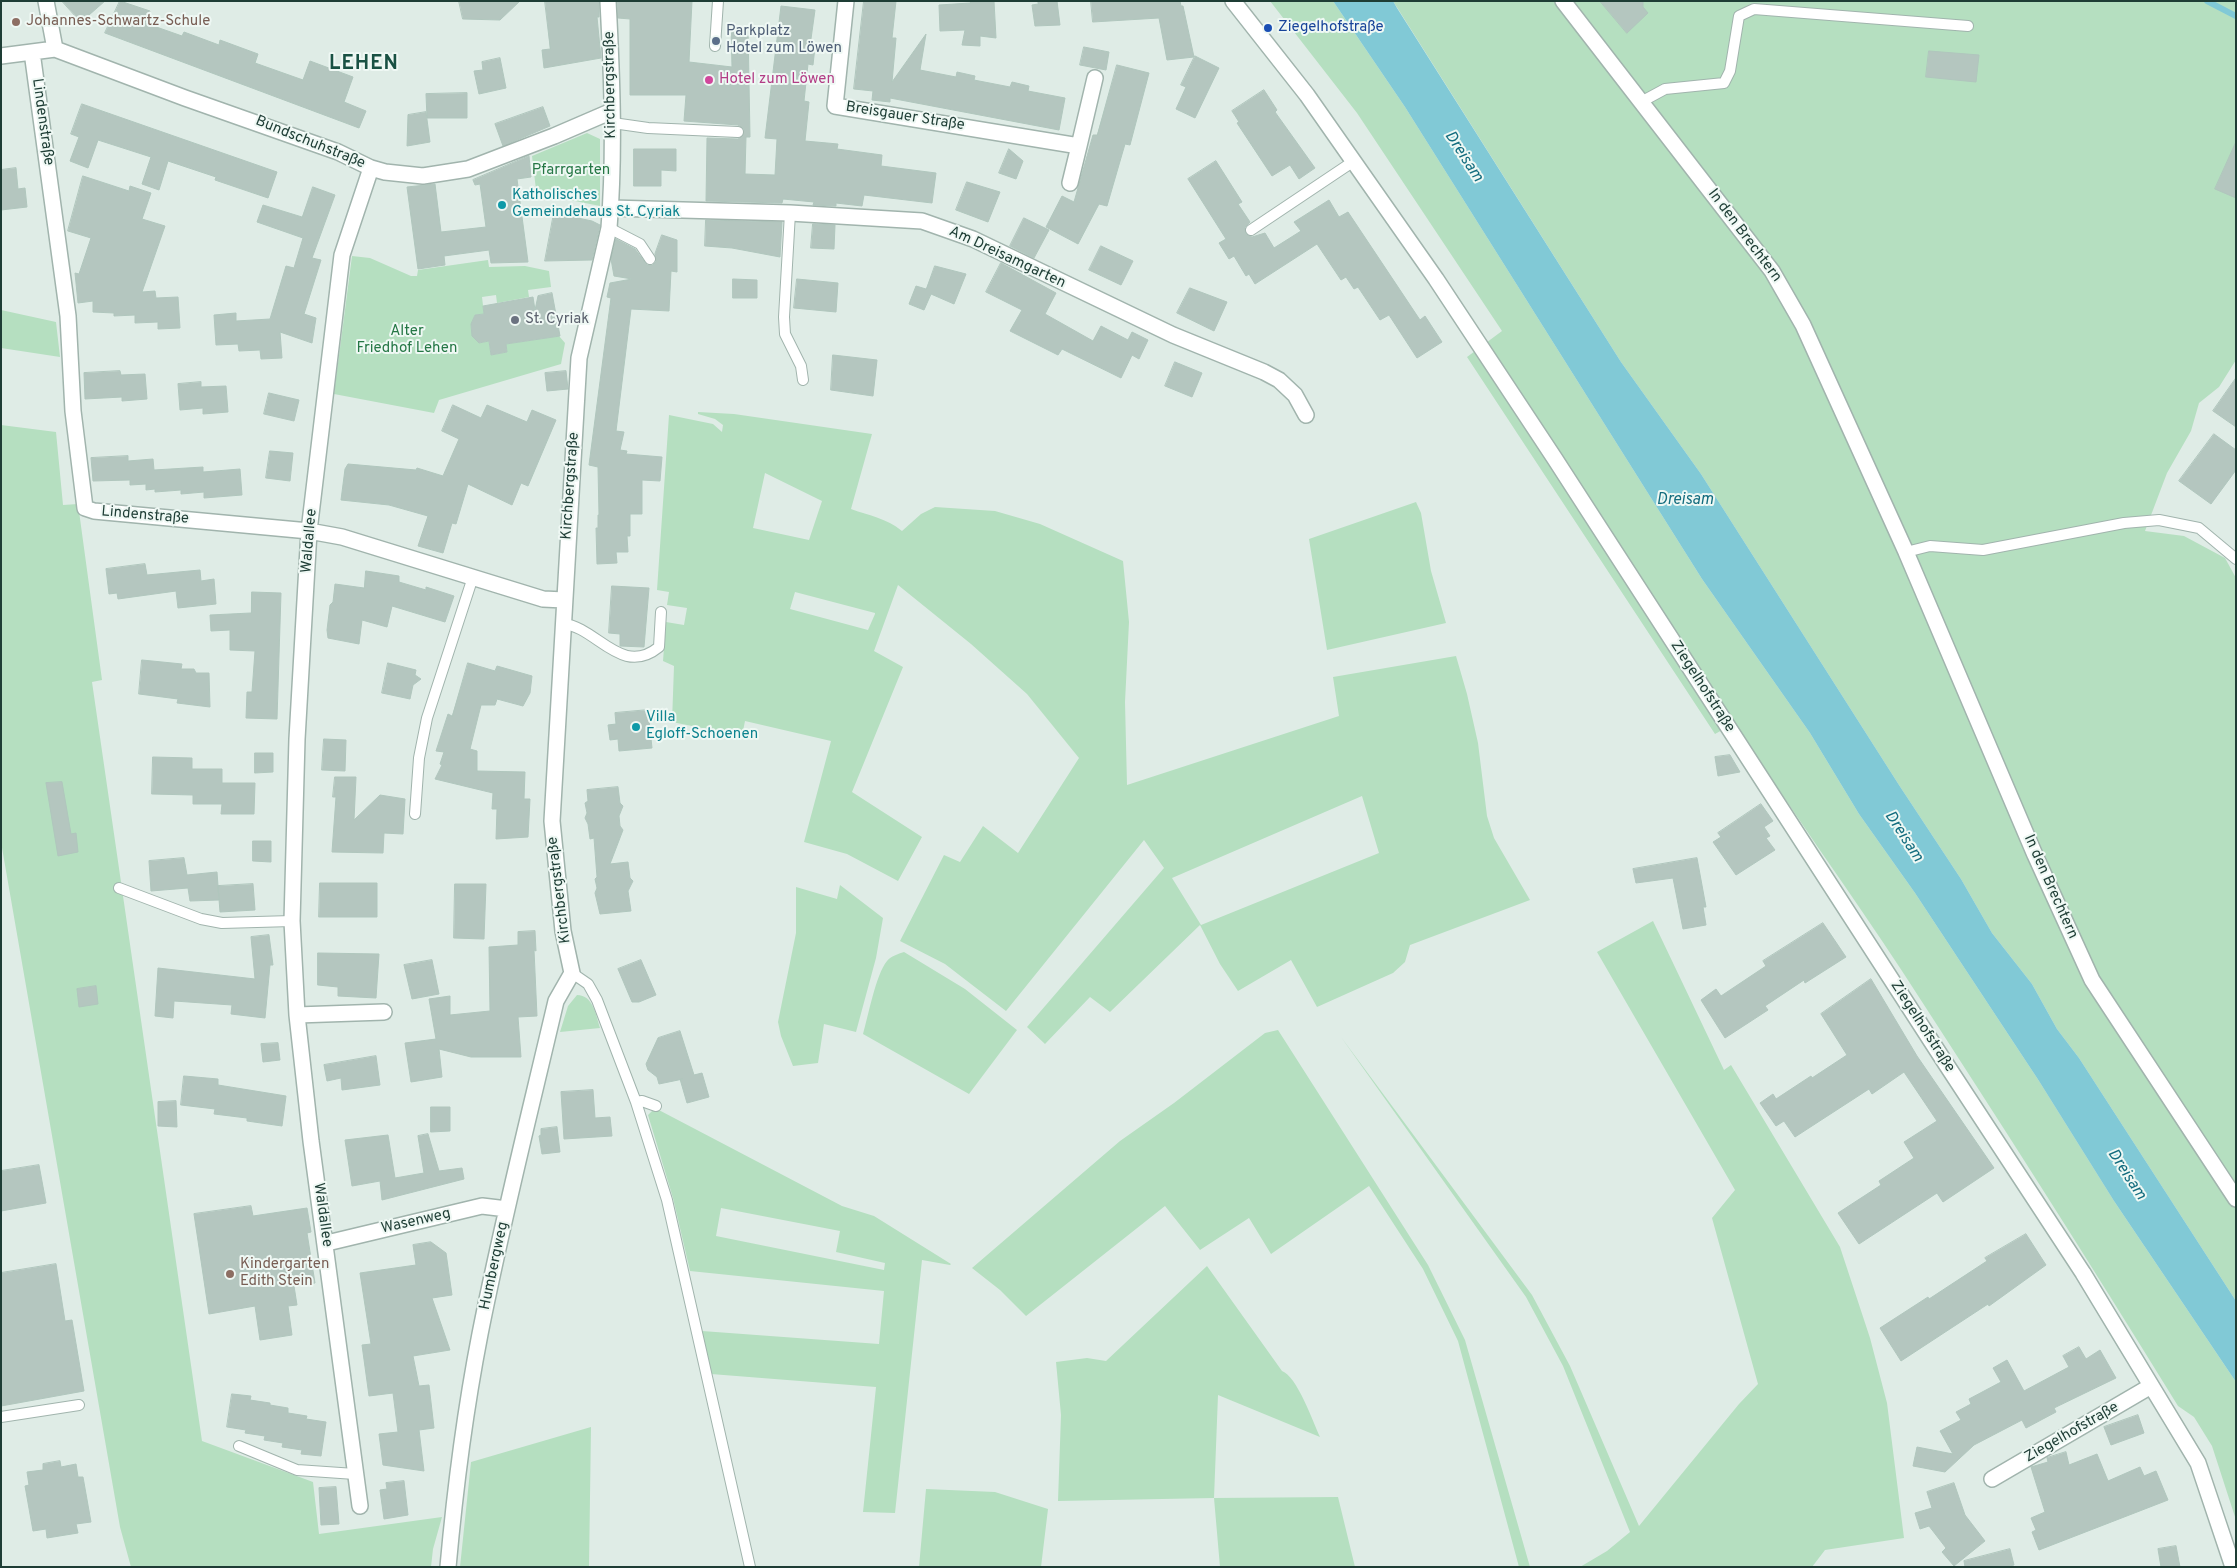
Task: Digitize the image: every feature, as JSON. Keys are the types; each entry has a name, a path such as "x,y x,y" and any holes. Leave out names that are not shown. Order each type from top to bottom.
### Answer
{"street":[{"path":"1,56 55,49 46,1"},
{"name":"Kirchbergstraße","path":"572,973 563,931 552,821 579,358 609,228 611,208 612,117 608,1"},
{"name":"Breisgauer Straße","path":"846,1 835,106 1079,146"},
{"name":"Ziegelhofstraße","path":"1233,1 1307,95 1436,279 2084,1273 2198,1463 2233,1567"},
{"name":"In den Brechtern","path":"1563,1 1772,271 1803,326 1906,552 2035,855 2092,980 2236,1199"},
{"name":"Bundschuhstraße","path":"55,49 185,98 338,152 371,168 385,172 423,176 468,169 554,136 612,117"},
{"name":"Lindenstraße","path":"32,52 68,316 72,411 84,508 94,511 309,531 342,537 543,600 564,600"},
{"path":"1070,183 1095,78"},
{"name":"Waldallee","path":"360,1506 351,1428 335,1326 327,1243 311,1141 297,1015 292,921 297,739 309,531 342,255 371,168"},
{"name":"Am Dreisamgarten","path":"611,208 922,221 973,239 1173,336 1264,372 1279,380 1295,395 1306,416"},
{"name":"Humbergweg","path":"448,1567 459,1464 480,1336 507,1209 556,1001 572,973"},
{"path":"297,1015 384,1012"},
{"name":"Wasenweg","path":"327,1243 482,1206 507,1209"},
{"name":"Ziegelhofstraße","path":"1992,1479 2151,1386"}],"lane":[{"path":"716,46 718,1"},
{"path":"1641,102 1666,89 1724,83 1730,71 1739,16 1754,9 1968,26"},
{"path":"612,117 648,128 738,132"},
{"path":"1251,230 1354,161"},
{"path":"790,214 784,317 785,334 801,366 803,380"},
{"path":"609,228 640,244 650,259"},
{"path":"1906,552 1930,546 1983,550 2124,523 2159,520 2199,528 2236,559"},
{"path":"416,814 419,758 427,718 473,578"},
{"path":"562,624 571,625 613,652 639,657 650,654 659,647 661,612"},
{"path":"119,888 200,919 222,923 292,921"},
{"path":"572,973 588,984 597,1000 636,1102 667,1200 750,1567"},
{"path":"636,1102 642,1100 656,1106"},
{"path":"1,1417 79,1405"},
{"path":"239,1446 297,1470 355,1474"}],"green space":[{"path":"1270,1 1333,1 1405,107 1702,579 1810,733 1859,814 1915,893 2039,1081 2114,1201 2236,1382 2236,1520 2212,1446 2194,1417 2178,1406 2111,1297 1904,974 1735,723 1715,734 1467,357 1502,331 1357,113"},
{"path":"1393,1 2236,1 2236,360 2219,387 2199,403 2191,431 2167,473 2145,531 2184,536 2225,558 2236,578 2236,1301 2079,1058 2057,1029 2032,984 1992,933 1961,879 1701,474 1621,362"},
{"name":"Pfarrgarten","path":"587,133 600,139 600,206 565,199 537,198 532,156"},
{"name":"Alter Friedhof Lehen","path":"352,256 370,258 411,276 417,276 418,270 488,260 489,267 525,266 549,271 551,287 528,290 529,297 497,303 496,295 482,297 484,314 475,315 472,330 479,343 489,341 491,355 507,352 506,344 559,336 565,343 561,364 439,400 434,413 334,394"},
{"path":"1,310 56,322 60,357 1,348"},
{"path":"698,412 734,414 872,434 851,509 884,520 902,531 921,514 935,507 995,511 1040,524 1123,561 1129,622 1125,702 1127,785 1339,716 1333,677 1456,656 1478,743 1487,816 1494,838 1530,900 1410,945 1405,962 1393,973 1317,1007 1291,960 1238,991 1220,964 1200,925 1110,1012 1090,997 1045,1044 1027,1027 1164,868 1144,840 1006,1011 945,964 900,941 944,855 960,862 983,826 1018,853 1079,758 1027,694 971,644 898,585 874,651 903,667 852,792 922,837 898,881 847,854 804,842 831,741 745,721 742,736 672,722 674,666 663,661 666,622 684,625 687,608 667,605 669,592 657,590 669,415 713,424 722,432 723,425 715,419 698,414","holes":["765,473 822,501 809,540 753,528","795,592 875,614 868,630 790,609","1362,796 1379,853 1201,925 1172,878"]},
{"path":"1,425 56,432 63,505 78,504 102,680 92,682 202,1441 313,1482 319,1534 442,1517 433,1549 431,1567 131,1567 120,1527 1,842"},
{"path":"1416,502 1421,513 1431,571 1446,623 1327,650 1309,539"},
{"path":"840,885 883,918 876,958 856,1032 824,1024 818,1063 793,1066 781,1036 778,1022 796,933 796,887 837,899"},
{"path":"1653,921 1724,1070 1731,1065 1840,1247 1870,1338 1887,1403 1904,1538 1825,1550 1812,1567 1580,1567 1607,1551 1630,1532 1563,1366 1526,1297 1341,1037 1532,1295 1570,1366 1639,1526 1739,1404 1758,1384 1712,1218 1735,1190 1597,952"},
{"path":"904,952 965,989 1017,1030 969,1094 863,1034 876,985 883,967 890,958"},
{"path":"577,995 587,998 590,1002 600,1028 560,1032 568,1006"},
{"path":"1278,1030 1428,1265 1465,1340 1530,1567 1519,1567 1458,1341 1423,1269 1369,1186 1271,1254 1249,1218 1200,1250 1165,1206 1026,1316 1000,1290 972,1268 1120,1141 1174,1103 1265,1033"},
{"path":"655,1108 842,1206 874,1216 951,1264 922,1260 895,1513 863,1512 876,1387 711,1374 702,1331 879,1344 884,1291 690,1271 673,1198 648,1115","holes":["721,1208 840,1231 836,1252 885,1263 884,1270 716,1236"]},
{"path":"1207,1266 1282,1371 1288,1375 1299,1390 1320,1437 1218,1395 1214,1498 1058,1501 1061,1415 1056,1362 1087,1358 1106,1361"},
{"path":"591,1427 589,1567 460,1567 471,1462"},
{"path":"926,1489 995,1492 1048,1509 1041,1567 919,1567"},
{"path":"1338,1497 1355,1567 1220,1567 1214,1498"}],"water":[{"name":"Dreisam","path":"1333,1 1393,1 1621,362 1701,474 1961,879 1992,933 2032,984 2057,1029 2079,1058 2236,1301 2236,1382 2114,1201 2039,1081 1915,893 1859,814 1810,733 1702,579 1405,107"}],"building":[{"path":"62,1 105,1 81,22"},
{"path":"120,1 150,11 145,23 182,36 184,32 219,45 220,40 258,54 255,63 303,80 310,61 353,77 344,102 366,111 359,128 105,33"},
{"path":"459,1 520,1 500,20 463,19"},
{"path":"545,1 599,1 599,17 597,17 601,58 544,68 542,50 550,49"},
{"path":"617,1 692,1 689,62 732,67 731,28 748,28 750,137 746,137 745,174 775,175 777,139 765,138 781,6 815,10 810,46 815,47 813,65 808,64 804,101 809,102 805,141 838,144 837,149 882,155 881,166 936,173 932,203 864,195 862,206 836,203 836,206 813,205 814,202 783,199 782,203 706,201 707,138 738,139 743,136 744,129 738,125 684,121 686,95 630,95 630,19 618,18"},
{"path":"864,1 896,1 892,38 896,38 892,82 926,34 920,70 956,77 957,72 975,76 974,80 1010,87 1012,82 1029,86 1028,91 1065,98 1059,130 890,98 890,102 872,100 873,91 854,89"},
{"path":"971,1 994,1 996,38 980,36 980,46 962,45 965,30 940,31 939,5 970,3"},
{"path":"1038,1 1057,1 1060,25 1035,26 1032,5 1038,4"},
{"path":"1091,1 1180,1 1181,6 1183,6 1194,57 1167,60 1159,18 1093,22"},
{"path":"1600,1 1643,1 1643,7 1648,13 1627,33"},
{"path":"1084,47 1109,52 1106,70 1080,65"},
{"path":"1929,51 1979,55 1976,82 1926,77"},
{"path":"1195,56 1219,68 1195,118 1176,109 1186,87 1181,85"},
{"path":"500,58 506,88 479,94 474,71 483,70 482,62"},
{"path":"1117,65 1149,73 1130,145 1125,144 1107,206 1099,204 1078,244 1046,227 1062,196 1074,202 1093,135 1097,135"},
{"path":"1264,90 1277,110 1275,112 1315,168 1299,179 1290,165 1272,176 1237,123 1239,122 1232,111"},
{"path":"467,93 467,118 427,118 426,94"},
{"path":"82,104 277,172 268,198 215,180 216,177 168,161 159,190 142,184 151,157 98,140 88,168 70,161 79,137 71,134"},
{"path":"543,107 550,126 503,146 495,124"},
{"path":"426,112 430,142 407,146 408,115"},
{"path":"2236,142 2236,198 2215,189"},
{"path":"634,149 676,149 676,171 661,170 661,186 634,186"},
{"path":"1009,149 1023,161 1016,179 999,173"},
{"path":"529,156 531,177 517,179 528,262 491,263 489,250 444,256 445,265 418,269 407,187 435,184 441,232 486,227 480,184 475,185 473,180"},
{"path":"1216,161 1242,202 1238,204 1250,222 1245,227 1246,234 1252,237 1265,233 1274,248 1301,231 1294,222 1329,200 1339,217 1348,212 1420,320 1425,316 1442,342 1417,358 1389,315 1380,320 1358,287 1354,289 1346,277 1341,280 1317,244 1255,284 1249,274 1246,276 1234,256 1229,259 1219,243 1226,239 1188,179"},
{"path":"16,168 18,189 25,188 27,207 1,210 1,170"},
{"path":"83,176 129,191 130,186 151,193 142,219 165,226 142,292 155,291 156,298 178,297 180,328 158,329 158,322 135,323 135,315 114,316 114,313 93,312 93,301 78,303 75,273 79,274 91,238 68,231"},
{"path":"967,182 1000,192 988,222 956,210"},
{"path":"313,187 335,195 312,258 321,260 304,314 316,318 312,343 280,332 282,358 261,359 260,350 239,351 238,344 216,345 214,315 236,313 236,321 270,319 286,266 294,268 303,238 257,222 263,205 302,217"},
{"path":"554,213 592,221 600,225 592,260 545,261"},
{"path":"1024,218 1049,230 1034,258 1010,246"},
{"path":"706,220 782,222 780,257 732,248 705,246"},
{"path":"813,224 835,225 834,249 811,248"},
{"path":"662,235 677,240 677,272 671,271 669,311 631,309 616,431 624,432 620,450 627,451 626,454 662,457 660,481 642,480 642,514 630,514 630,536 627,536 628,552 616,552 617,563 597,564 598,467 589,465 611,298 607,297 610,283 632,279 614,276 611,259 616,239 635,249 647,265 653,265 656,262 655,254"},
{"path":"1101,246 1133,261 1121,285 1089,270"},
{"path":"1001,263 1056,293 1045,314 1093,341 1101,326 1128,340 1132,332 1148,340 1139,359 1132,355 1121,378 1062,349 1058,355 1010,331 1022,310 986,292"},
{"path":"935,266 966,274 954,304 931,294 924,310 909,304 916,286 926,289"},
{"path":"733,279 757,280 757,298 733,298"},
{"path":"797,279 838,283 836,312 794,308"},
{"path":"1190,288 1227,302 1214,331 1177,313"},
{"name":"St. Cyriak","path":"552,293 560,336 506,344 507,352 491,355 489,341 479,343 472,336 471,324 475,315 484,314 483,306 533,297 535,310 538,296"},
{"path":"833,355 877,360 873,396 831,390"},
{"path":"1175,362 1202,373 1192,397 1165,386"},
{"path":"120,371 121,375 145,374 147,399 122,401 122,397 85,399 84,373"},
{"path":"566,371 568,389 547,391 545,373"},
{"path":"2236,378 2236,427 2213,411"},
{"path":"201,382 201,387 226,386 228,412 203,414 203,408 180,410 178,384"},
{"path":"269,393 299,400 294,421 264,414"},
{"path":"453,405 481,418 487,405 527,422 532,410 556,420 528,486 521,483 512,505 468,484 456,524 452,523 443,553 418,546 428,516 389,505 341,500 345,469 348,464 416,470 417,468 443,476 459,439 442,431"},
{"path":"2214,434 2236,450 2236,470 2211,504 2179,481"},
{"path":"270,451 293,453 290,481 266,478"},
{"path":"128,456 128,461 153,459 154,470 203,467 203,472 240,469 242,495 204,498 204,492 181,494 181,490 155,492 155,489 146,490 146,484 130,485 130,480 93,481 91,458"},
{"path":"145,564 147,575 200,570 201,581 214,579 216,604 178,608 176,591 118,599 117,593 109,594 106,569"},
{"path":"366,571 399,576 399,582 426,590 426,587 454,596 445,622 392,606 387,627 362,620 359,644 328,638 330,605 333,602 335,584 364,588"},
{"path":"612,586 649,588 644,647 620,646 620,634 609,633"},
{"path":"252,592 281,593 277,719 246,718 247,692 252,692 255,651 230,650 230,630 211,631 210,615 251,613"},
{"path":"142,660 182,664 181,669 194,669 196,673 209,673 210,707 177,703 178,699 139,694"},
{"path":"388,663 416,670 415,675 421,679 413,685 410,699 382,693"},
{"path":"468,663 495,671 497,666 532,676 530,693 523,706 497,699 495,705 481,705 470,749 477,751 477,771 525,772 524,799 530,799 528,837 496,839 497,809 492,809 493,793 435,779 442,765 440,764 444,752 436,751 448,714 452,716"},
{"name":"Villa Egloff-Schoenen","path":"648,710 652,748 619,751 618,739 610,740 608,725 616,724 615,713"},
{"path":"324,739 346,740 345,771 322,770"},
{"path":"255,753 273,753 273,772 255,773"},
{"path":"1730,755 1740,772 1718,776 1715,757"},
{"path":"153,757 192,758 192,769 222,769 222,783 255,783 254,814 221,814 222,804 193,804 193,795 152,794"},
{"path":"335,777 356,777 354,820 380,795 405,799 403,834 384,833 383,853 332,852 336,797 333,797"},
{"path":"62,782 71,834 76,833 78,852 58,856 46,783"},
{"path":"618,787 620,803 623,806 619,816 620,826 623,830 610,864 628,862 630,878 633,881 628,891 631,911 600,914 595,893 597,888 595,879 597,877 594,838 590,839 588,824 585,818 587,813 585,803 588,801 587,790"},
{"path":"1761,804 1773,821 1764,827 1770,836 1766,838 1775,850 1736,875 1713,842 1721,837 1718,833"},
{"path":"253,841 271,841 271,862 253,861"},
{"path":"184,858 187,875 217,872 219,900 190,901 188,888 151,891 149,861"},
{"path":"1697,858 1706,907 1703,907 1706,925 1683,929 1673,878 1636,883 1633,869"},
{"path":"320,883 377,883 377,917 319,917"},
{"path":"253,884 255,910 220,912 218,886"},
{"path":"455,884 486,884 484,939 454,938"},
{"path":"1823,923 1846,957 1805,983 1804,980 1765,1006 1768,1010 1725,1038 1701,1000 1716,989 1721,996 1766,966 1763,961"},
{"path":"535,931 537,1016 518,1017 521,1057 471,1057 439,1049 442,1077 411,1082 405,1043 436,1039 429,999 450,996 450,1015 490,1011 489,947 518,945 518,932"},
{"path":"269,935 273,965 270,965 265,1018 231,1014 232,1005 174,1001 173,1018 155,1016 158,968 255,979 251,937"},
{"path":"318,953 379,954 376,998 338,996 338,987 318,985"},
{"path":"432,960 439,994 412,999 404,965"},
{"path":"641,960 656,995 639,1002 632,1002 618,969"},
{"path":"1871,979 1917,1056 1994,1168 1943,1202 1937,1193 1859,1244 1838,1213 1881,1185 1879,1181 1914,1158 1904,1142 1937,1121 1904,1072 1872,1094 1869,1089 1795,1137 1784,1121 1776,1126 1760,1103 1773,1094 1776,1099 1847,1055 1821,1014"},
{"path":"96,986 98,1004 79,1007 77,989"},
{"path":"680,1031 694,1075 702,1073 709,1097 687,1103 680,1080 659,1084 657,1077 648,1070 646,1064 658,1038"},
{"path":"278,1043 280,1060 263,1062 261,1044"},
{"path":"376,1056 380,1085 342,1090 341,1078 327,1081 324,1065"},
{"path":"184,1076 218,1079 218,1085 286,1096 282,1126 247,1121 247,1118 214,1114 215,1109 181,1105"},
{"path":"593,1090 595,1118 610,1117 612,1136 564,1139 561,1092"},
{"path":"176,1101 177,1127 158,1126 158,1102"},
{"path":"431,1107 450,1107 450,1131 431,1132"},
{"path":"557,1127 560,1152 542,1154 539,1136 541,1135 541,1129"},
{"path":"428,1134 439,1171 462,1168 464,1179 382,1200 380,1181 352,1186 345,1140 388,1135 395,1178 424,1173 418,1136"},
{"path":"39,1165 46,1203 1,1211 1,1171"},
{"name":"Kindergarten Edith Stein","path":"251,1206 253,1216 307,1208 311,1232 307,1233 315,1283 294,1286 297,1305 288,1306 292,1335 260,1340 255,1306 209,1314 194,1214"},
{"path":"2026,1234 2046,1265 1989,1306 1988,1304 1901,1361 1880,1328 1928,1297 1929,1299 1987,1261 1985,1258"},
{"path":"431,1242 446,1253 452,1295 432,1298 450,1350 413,1356 419,1386 429,1385 434,1428 419,1430 424,1471 383,1465 379,1434 398,1432 393,1393 369,1396 362,1345 371,1344 360,1273 416,1265 413,1245"},
{"path":"56,1264 65,1321 72,1320 84,1391 1,1406 1,1273"},
{"path":"2079,1347 2086,1359 2100,1350 2116,1378 2054,1408 2056,1412 2026,1428 2022,1420 1974,1445 1945,1472 1913,1466 1917,1447 1953,1454 1940,1431 1961,1420 1956,1412 1971,1404 1969,1399 2001,1382 1993,1368 2007,1360 2024,1391 2069,1367 2063,1356"},
{"path":"232,1394 251,1396 250,1400 288,1408 288,1413 307,1416 306,1419 326,1422 321,1456 301,1454 302,1450 282,1447 283,1443 264,1440 265,1436 245,1433 246,1430 227,1427"},
{"path":"2138,1415 2144,1433 2111,1445 2104,1427"},
{"path":"2066,1452 2069,1465 2097,1454 2108,1481 2140,1467 2144,1476 2156,1471 2168,1500 2039,1550 2032,1532 2036,1530 2031,1518 2045,1512 2031,1467 2048,1462 2047,1458"},
{"path":"60,1461 61,1467 76,1464 78,1477 83,1477 91,1522 76,1524 78,1533 47,1538 46,1529 33,1531 25,1486 29,1485 27,1472 43,1470 43,1464"},
{"path":"404,1481 408,1515 384,1519 380,1490 387,1489 386,1483"},
{"path":"1954,1483 1965,1515 1985,1541 1954,1566 1942,1552 1946,1548 1929,1526 1920,1529 1915,1513 1932,1508 1927,1492"},
{"path":"336,1487 339,1524 321,1525 319,1488"},
{"path":"2176,1546 2180,1567 2161,1567 2158,1549"},
{"path":"2010,1549 2014,1565 2005,1567 1965,1567 1964,1561"}],"waterway":[{"path":"2207,1 2236,16"}],"place":[{"name":"Johannes-Schwartz-Schule","path":"16,22"},
{"name":"Ziegelhofstraße","path":"1268,28"},
{"name":"Parkplatz Hotel zum Löwen","path":"716,41"},
{"name":"Hotel zum Löwen","path":"709,80"},
{"name":"Katholisches Gemeindehaus St. Cyriak","path":"502,205"},
{"name":"St. Cyriak","path":"515,320"},
{"name":"Villa Egloff-Schoenen","path":"636,727"},
{"name":"Kindergarten Edith Stein","path":"230,1274"}],"district":[{"name":"LEHEN","path":"364,65"}]}
